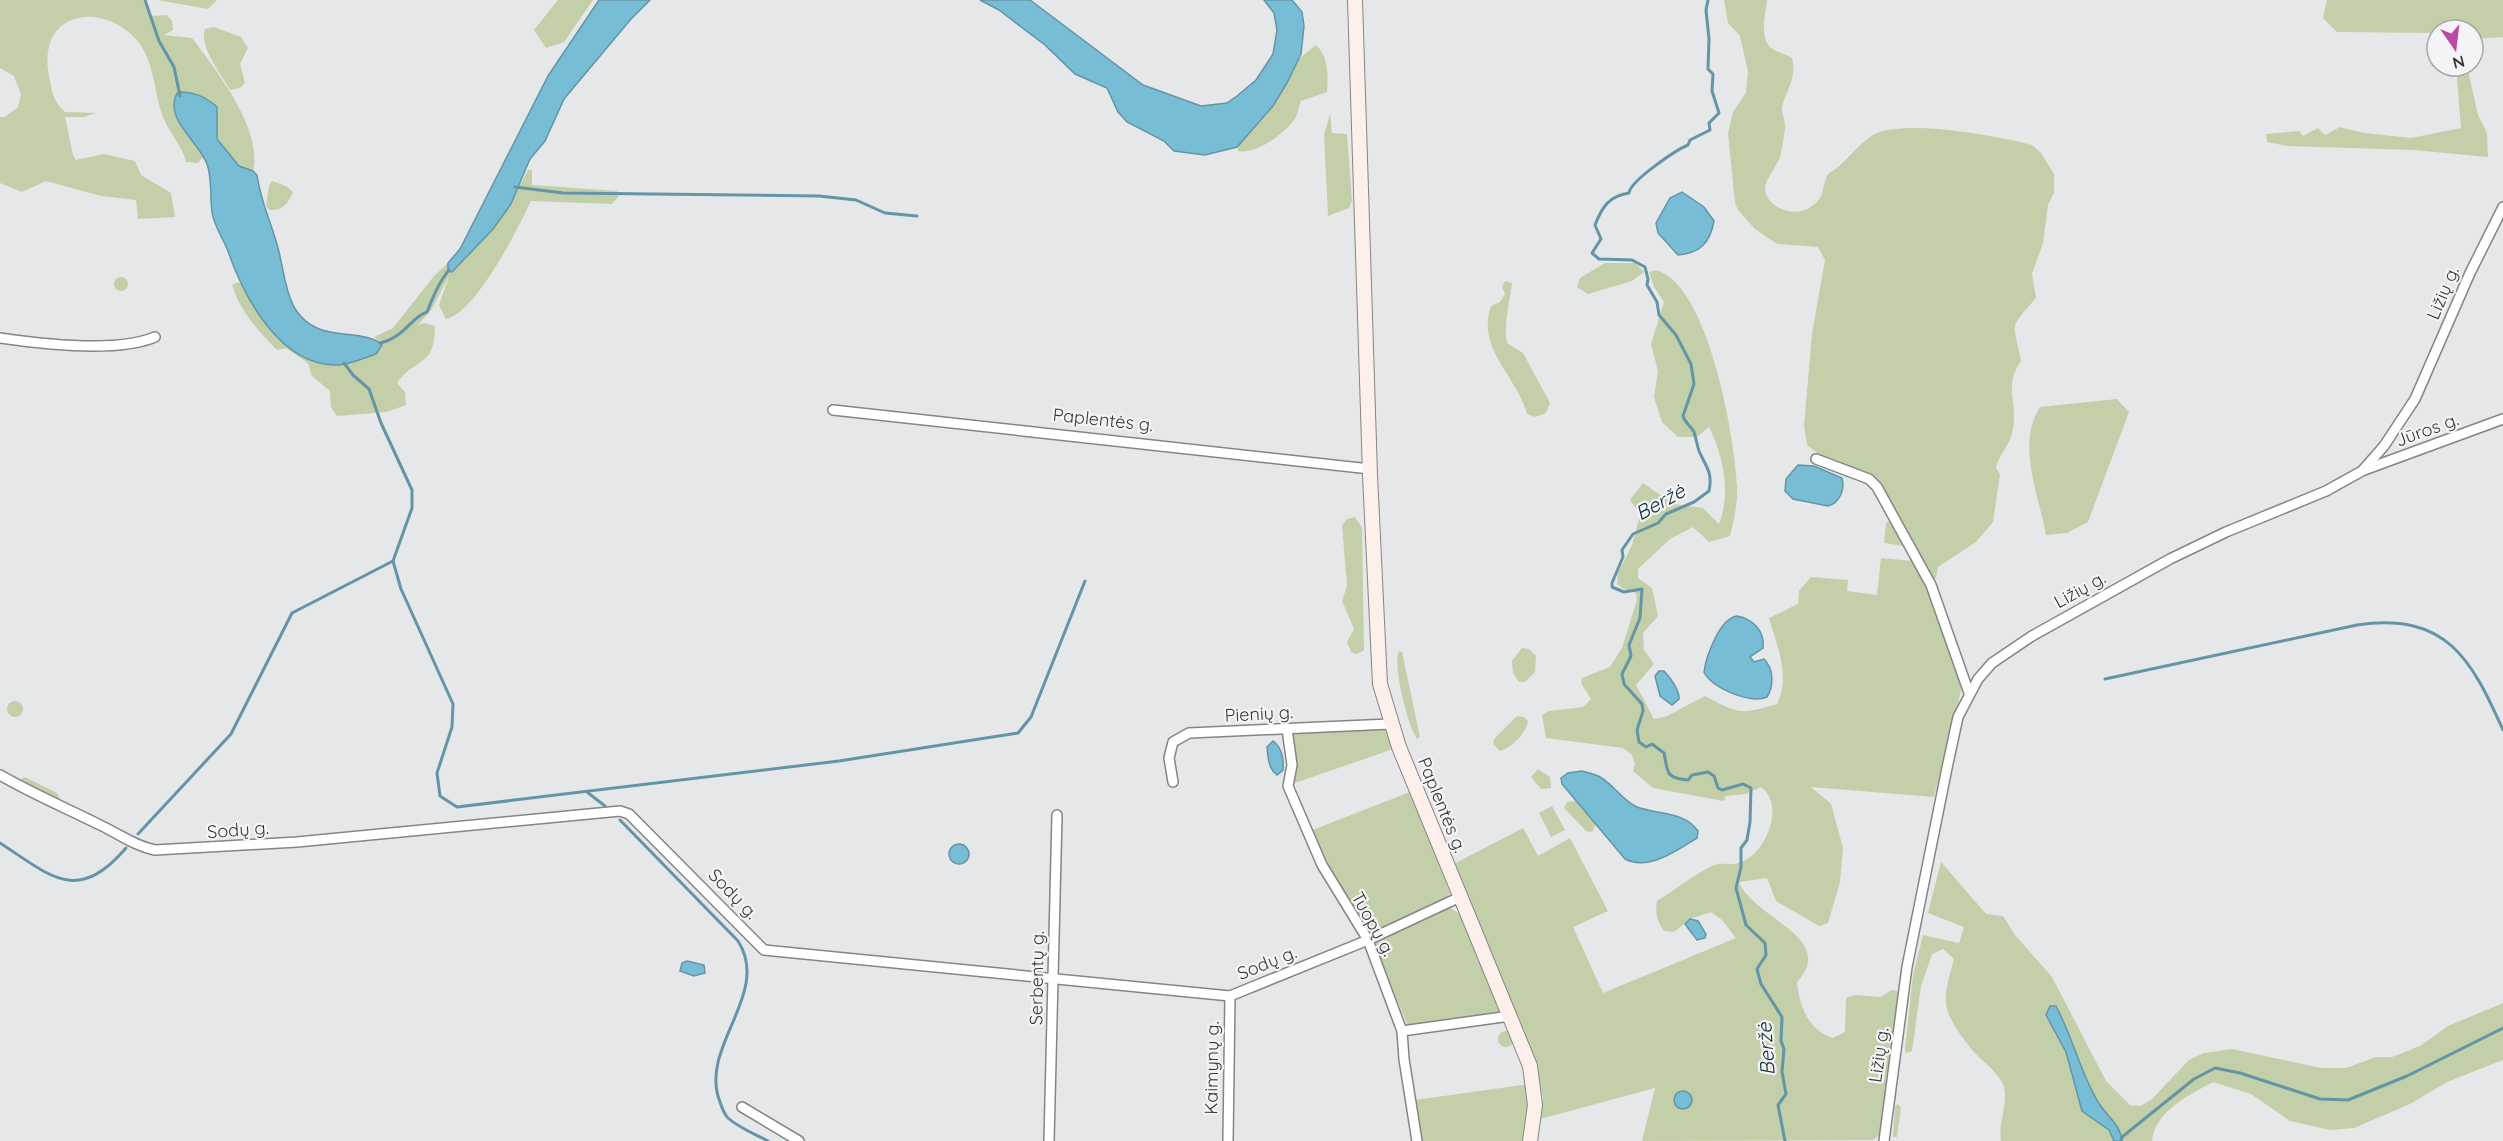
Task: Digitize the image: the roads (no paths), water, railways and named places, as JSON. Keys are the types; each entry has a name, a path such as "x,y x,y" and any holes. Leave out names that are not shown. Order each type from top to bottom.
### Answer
{"main road":[{"name":"Paplentės g.","path":"1355,0 1370,469 1380,684 1390,724 1530,1066 1535,1105 1530,1141"}],"street":[{"name":"Ližių g.","path":"1884,1141 1907,967 1958,717 1970,693 1992,663 2032,636 2198,545 2326,491 2362,471 2384,446 2415,399 2470,273 2503,207"},
{"path":"0,338 45,345 133,344 155,337"},
{"name":"Paplentės g.","path":"833,410 1370,469"},
{"name":"Jūros g.","path":"2362,471 2503,419"},
{"path":"1816,459 1869,479 1877,488 1934,593 1970,693"},
{"name":"Pienių g.","path":"1173,782 1169,758 1173,742 1189,733 1390,724"},
{"name":"Tuopų g.","path":"1287,729 1292,765 1288,786 1322,865 1368,940 1402,1031 1417,1141"},
{"name":"Sodų g.","path":"0,775 34,795 97,823 135,844 169,851 336,839 554,816 626,812 764,950 1230,996 1368,940 1460,897"},
{"name":"Serbentų g.","path":"1049,1141 1057,816"},
{"name":"Kaimynų g.","path":"1228,1141 1230,996"},
{"path":"1402,1031 1510,1016"},
{"path":"742,1107 799,1141"}],"water":[{"path":"599,0 650,0 631,19 564,99 545,141 530,159 511,204 493,229 452,272 448,271 448,263 460,249 548,76"},
{"path":"980,0 1030,0 1143,85 1201,106 1227,103 1237,96 1256,80 1273,54 1277,30 1274,13 1264,0 1292,0 1302,12 1304,26 1301,54 1273,106 1237,147 1205,155 1174,151 1164,141 1127,122 1118,112 1107,88 1075,74 1045,45 999,10"},
{"path":"178,92 199,95 217,107 217,139 239,166 257,175 288,293 299,315 309,324 322,330 377,341 382,345 376,354 342,365 317,362 299,354 282,342 268,327 245,290 215,223 208,167 178,121 174,102"},
{"path":"1682,192 1704,207 1714,221 1710,235 1703,246 1692,252 1678,255 1658,233 1656,223 1670,198"},
{"path":"1798,465 1814,466 1842,478 1842,491 1836,502 1828,506 1793,499 1785,491 1786,479"},
{"path":"1737,616 1753,623 1762,636 1763,648 1750,657 1754,662 1764,659 1770,668 1772,683 1767,697 1751,698 1732,693 1714,684 1704,672 1711,648 1720,630 1731,618"},
{"path":"1659,671 1664,671 1678,692 1679,699 1672,705 1660,696 1655,676"},
{"path":"1273,741 1283,758 1283,770 1277,775 1270,766 1267,747"},
{"path":"1582,771 1600,777 1637,807 1686,820 1698,831 1697,838 1671,854 1653,861 1643,863 1625,859 1562,784 1561,778 1568,773"},
{"path":"959,844 966,847 969,854 966,861 959,864 952,861 949,854 952,847"},
{"path":"1690,919 1698,921 1706,934 1705,938 1697,940 1685,924"},
{"path":"687,961 704,965 705,973 694,976 680,971 682,963"},
{"path":"2050,1006 2056,1006 2092,1091 2101,1107 2119,1129 2122,1141 2114,1141 2109,1130 2082,1111 2066,1052 2046,1015"},
{"path":"1679,1091 1687,1091 1692,1096 1690,1107 1679,1109 1674,1104 1674,1096"}],"waterway":[{"path":"145,0 159,41 174,67 180,96"},
{"name":"Beržė","path":"1708,0 1706,10 1709,39 1708,69 1713,74 1712,91 1719,113 1709,123 1710,130 1690,140 1688,145 1654,166 1637,181 1629,193 1622,194 1607,203 1595,225 1601,239 1592,253 1599,259 1632,260 1645,267 1647,285 1657,302 1659,315 1676,335 1691,364 1694,384 1683,416 1694,432 1699,451 1708,470 1709,491 1694,502 1666,514 1658,523 1633,534 1622,550 1623,557 1612,587 1624,592 1642,589 1640,618 1629,645 1631,656 1622,674 1624,684 1642,704 1643,711 1637,730 1639,742 1646,747 1652,744 1664,753 1667,769 1675,778 1688,780 1692,775 1708,772 1714,776 1718,788 1722,790 1743,784 1751,788 1750,822 1747,840 1741,848 1741,867 1736,888 1746,925 1765,943 1766,955 1757,969 1761,984 1782,1017 1781,1041 1784,1049 1782,1072 1786,1094 1778,1105 1785,1141"},
{"path":"515,187 563,193 819,196 856,200 885,213 917,216"},
{"path":"380,343 395,337 416,318 427,312 439,285 449,270"},
{"path":"344,363 353,375 369,389 381,423 412,490 412,508 393,561 401,589 453,704 452,727 437,773 440,796 457,807 839,761 1018,733 1031,717 1085,581"},
{"path":"138,834 231,734 292,613 393,561"},
{"path":"2105,679 2357,625 2388,623 2413,626 2434,634 2452,646 2466,662 2479,682 2503,730"},
{"path":"587,792 605,806"},
{"path":"620,820 738,941 746,961 746,981 741,1001 718,1061 716,1081 723,1111 732,1122 768,1141"},
{"path":"0,843 49,874 64,879 78,880 93,876 109,866 126,848"},
{"path":"2121,1141 2122,1137 2194,1079 2215,1068 2240,1073 2320,1099 2348,1100 2407,1076 2503,1028"}]}
